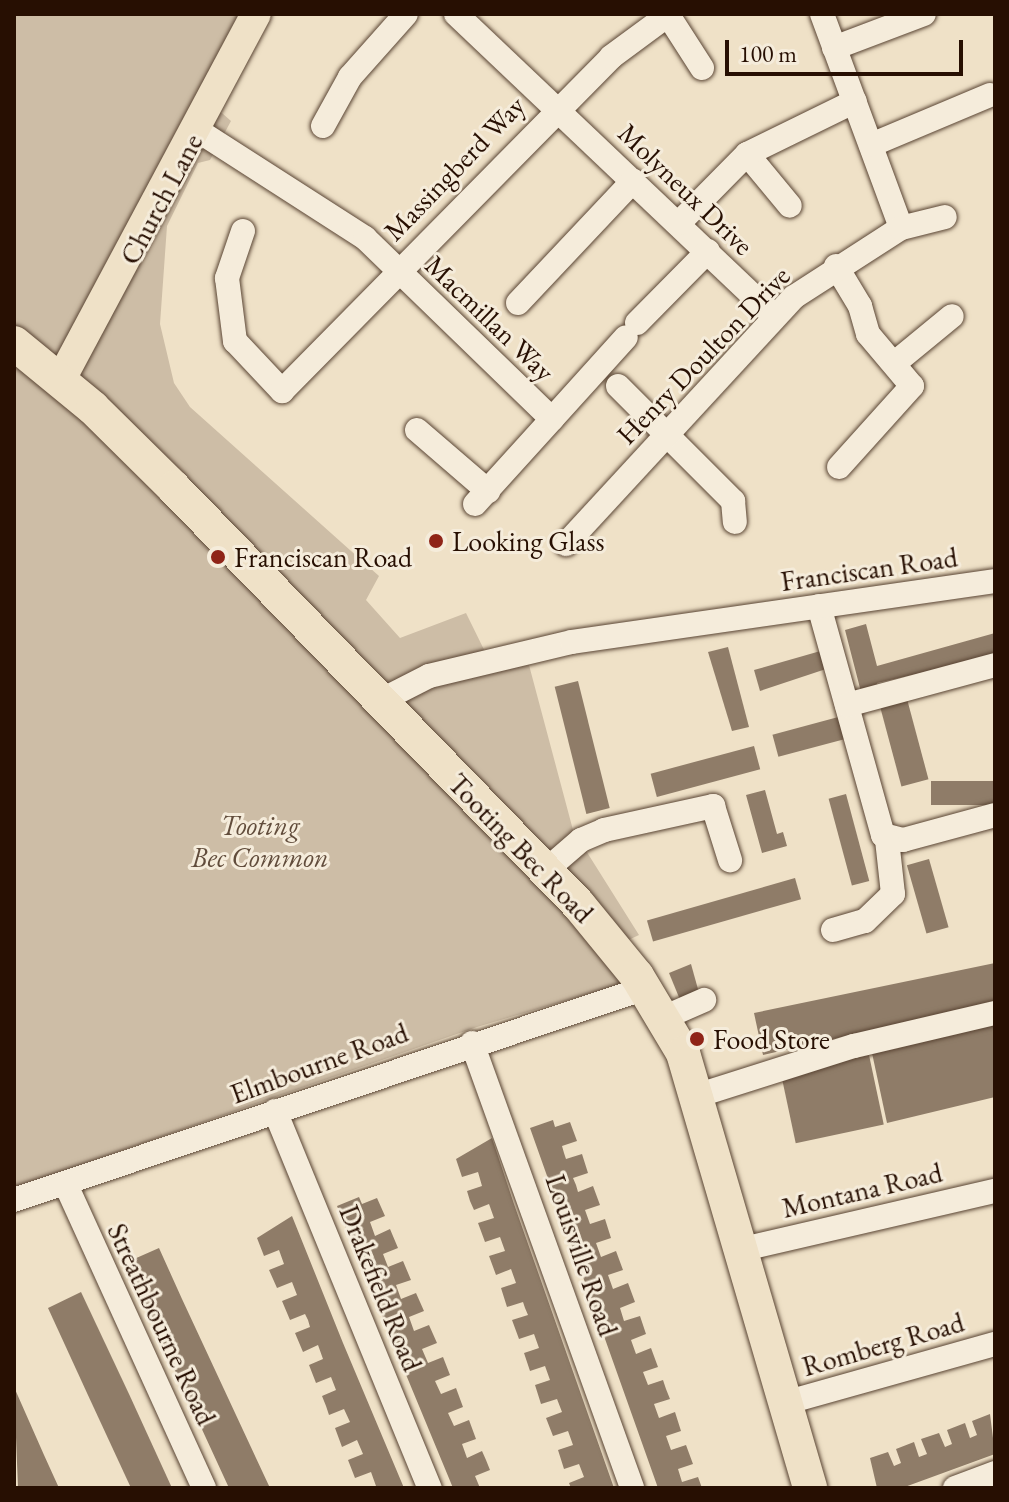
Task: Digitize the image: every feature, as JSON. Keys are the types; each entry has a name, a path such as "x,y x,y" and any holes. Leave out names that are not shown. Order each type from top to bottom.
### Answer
{"highway":[{"name":"Tooting Bec Road","path":"14,343 60,381 174,488 545,871 645,988 663,1018 696,1096 788,1402 810,1488"}],"main road":[{"name":"Church Lane","path":"60,381 197,130 256,14"}],"street":[{"path":"323,126 350,77 406,14"},
{"name":"Molyneux Drive","path":"456,14 774,316"},
{"name":"Massingberd Way","path":"197,130 332,211 396,269 556,107 668,14"},
{"path":"668,14 702,68"},
{"path":"822,14 901,228"},
{"path":"834,48 924,14"},
{"path":"871,145 990,95"},
{"path":"679,223 747,154 855,101"},
{"path":"747,154 790,206"},
{"path":"518,303 633,181"},
{"name":"Henry Doulton Drive","path":"566,544 774,316 836,266 901,228 945,217"},
{"name":"Macmillan Way","path":"243,231 227,278 235,341 282,391 396,269 552,419"},
{"name":"Macmillan Way","path":"417,430 481,497 708,251"},
{"path":"836,266 860,306 868,334 896,362 912,386 901,402 839,467"},
{"path":"896,362 952,316"},
{"path":"618,386 733,501 735,522"},
{"name":"Franciscan Road","path":"380,701 406,684 516,654 995,581"},
{"path":"819,606 887,840 893,894 865,921 833,930"},
{"path":"847,705 995,665"},
{"path":"545,871 581,840 604,830 713,806 730,860"},
{"path":"887,840 995,815"},
{"name":"Elmbourne Road","path":"14,1200 66,1185 472,1043 645,988"},
{"path":"663,1018 704,1000"},
{"path":"696,1096 854,1046 995,1013"},
{"name":"Louisville Road","path":"472,1043 632,1488"},
{"name":"Drakefield Road","path":"275,1111 430,1488"},
{"name":"Streathbourne Road","path":"66,1185 204,1488"},
{"name":"Montana Road","path":"743,1249 995,1191"},
{"name":"Romberg Road","path":"788,1402 995,1344"},
{"path":"955,1488 995,1473"}],"green space":[{"name":"Tooting Bec Common","path":"14,14 249,14 205,98 231,121 210,160 198,163 167,226 160,324 174,383 190,407 379,576 366,600 400,638 466,613 494,670 529,665 573,830 639,935 601,953 629,982 477,1027 14,1188"}],"building":[{"path":"866,624 877,666 995,633 995,656 877,683 878,687 861,692 845,630"},
{"path":"728,647 749,727 732,731 708,652"},
{"path":"824,650 829,668 760,691 754,670"},
{"path":"578,681 610,808 586,814 555,687"},
{"path":"907,699 928,779 901,786 880,706"},
{"path":"842,716 848,738 778,757 772,735"},
{"path":"754,746 760,769 657,797 651,774"},
{"path":"931,781 995,781 995,805 931,805"},
{"path":"765,790 777,834 783,832 787,846 762,853 746,795"},
{"path":"846,794 869,881 852,886 829,799"},
{"path":"929,859 949,927 926,934 907,865"},
{"path":"795,878 801,899 653,942 647,920"},
{"path":"995,963 995,1002 763,1055 754,1013"},
{"path":"691,964 701,1000 683,1007 669,973"},
{"path":"995,1024 995,1097 887,1123 872,1053"},
{"path":"869,1055 884,1124 796,1143 781,1074"},
{"path":"553,1120 555,1127 570,1122 577,1141 562,1146 566,1159 582,1154 588,1173 573,1178 578,1192 593,1186 600,1205 585,1210 590,1224 605,1219 611,1238 596,1243 601,1257 616,1251 623,1270 608,1275 613,1289 628,1283 635,1302 620,1308 624,1321 640,1316 646,1334 631,1340 636,1354 651,1348 658,1367 643,1372 648,1385 663,1380 670,1399 654,1404 659,1418 675,1412 681,1431 666,1436 671,1450 686,1445 693,1464 678,1469 682,1482 698,1477 702,1488 658,1488 530,1128"},
{"path":"492,1138 614,1488 571,1488 569,1483 584,1477 579,1464 564,1469 558,1450 573,1445 568,1431 553,1436 546,1418 562,1412 557,1399 541,1404 535,1385 550,1380 545,1366 530,1371 524,1353 539,1348 534,1334 519,1339 512,1320 528,1315 523,1302 507,1307 501,1288 516,1283 511,1269 496,1275 489,1256 505,1251 500,1237 485,1242 478,1223 494,1218 489,1204 474,1210 467,1191 482,1186 478,1172 462,1177 456,1159"},
{"path":"359,1197 362,1204 377,1198 385,1216 370,1222 375,1236 390,1229 398,1248 383,1254 388,1267 403,1261 411,1280 396,1285 401,1299 416,1293 424,1311 409,1317 414,1331 429,1325 437,1343 422,1349 428,1363 443,1357 450,1375 435,1381 441,1394 456,1388 463,1407 448,1413 454,1426 469,1420 476,1439 462,1444 467,1458 482,1451 486,1460 490,1470 475,1476 480,1488 453,1488 337,1206"},
{"path":"292,1216 404,1488 371,1488 376,1486 371,1472 355,1478 348,1460 363,1454 357,1440 342,1447 335,1428 350,1422 344,1409 329,1415 322,1396 336,1390 331,1377 316,1383 309,1365 323,1359 318,1345 303,1352 295,1333 310,1327 308,1320 305,1314 290,1320 282,1301 297,1295 292,1282 277,1288 269,1270 284,1264 279,1250 264,1256 257,1238"},
{"path":"159,1248 270,1488 229,1488 125,1263"},
{"path":"81,1292 172,1488 131,1488 48,1308"},
{"path":"14,1387 44,1455 59,1488 18,1488"},
{"path":"990,1414 995,1454 902,1488 877,1488 870,1458 888,1452 894,1466 901,1463 896,1449 914,1442 919,1457 927,1454 921,1439 939,1433 945,1447 952,1444 947,1430 965,1423 970,1438 977,1435 972,1421"}],"place":[{"name":"Looking Glass","path":"436,541"},
{"name":"Franciscan Road","path":"218,557"},
{"name":"Food Store","path":"697,1039"}]}
